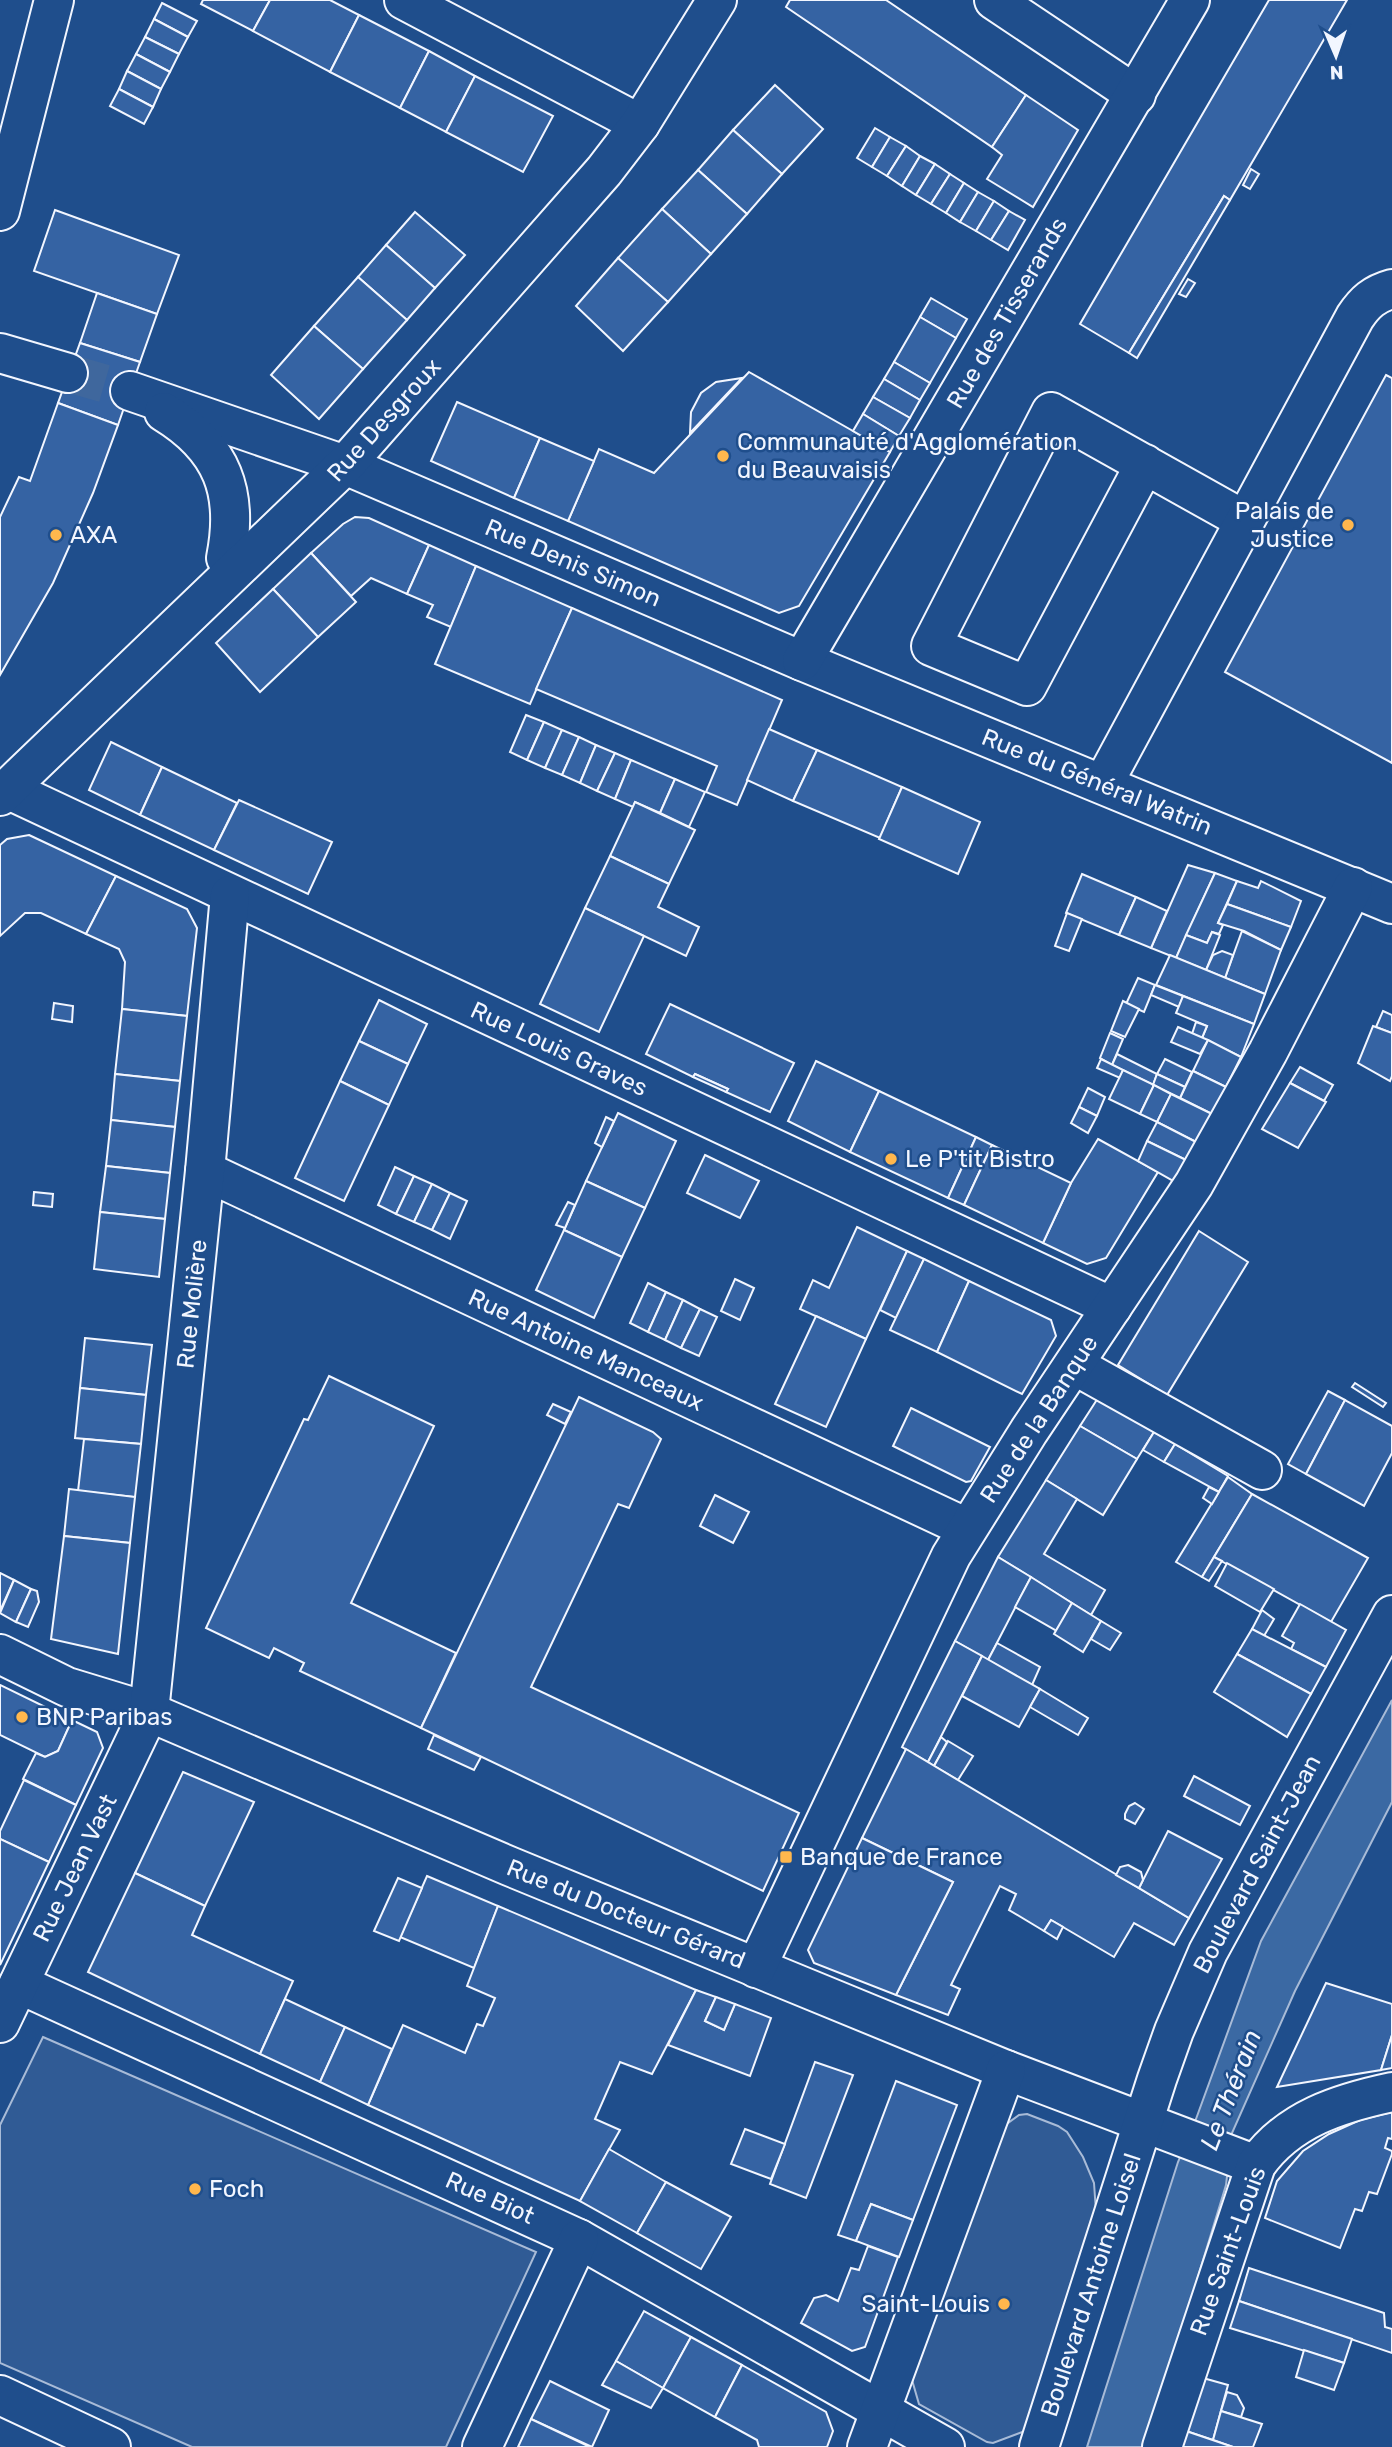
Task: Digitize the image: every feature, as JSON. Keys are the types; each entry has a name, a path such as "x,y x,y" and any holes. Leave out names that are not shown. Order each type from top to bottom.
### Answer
{"street":[{"path":"0,211 54,0"},
{"path":"404,0 640,124"},
{"name":"Rue Desgroux","path":"2,784 345,465 604,171 640,124 717,0"},
{"path":"993,0 1136,95"},
{"name":"Rue des Tisserands","path":"802,661 1191,0"},
{"path":"1103,784 1355,317 1371,298 1392,289"},
{"path":"0,353 68,373"},
{"name":"Rue Denis Simon","path":"226,558 232,522 229,498 224,477 212,455 177,420 130,391 345,465 802,661"},
{"path":"1145,464 1027,686 931,646 1051,412 1145,464 1244,520"},
{"path":"2,784 275,512 303,490 345,465"},
{"name":"Rue du Général Watrin","path":"802,661 1392,904"},
{"name":"Rue Louis Graves","path":"2,784 230,895 1112,1307"},
{"name":"Rue de la Banque","path":"756,1968 943,1573 967,1528 1188,1194 1242,1100 1353,887"},
{"name":"Rue Molière","path":"149,1712 205,1171 230,895"},
{"name":"Rue Antoine Manceaux","path":"205,1171 967,1528"},
{"path":"1074,1365 1262,1470"},
{"name":"Boulevard Saint-Jean","path":"1144,2123 1174,2031 1208,1952 1392,1615"},
{"name":"Rue du Docteur Gérard","path":"0,1654 80,1692 149,1712 509,1866 1006,2070 1256,2165"},
{"name":"Rue Jean Vast","path":"0,2023 149,1712"},
{"name":"Rue Biot","path":"19,1984 579,2239 945,2447"},
{"path":"867,2447 1006,2070"},
{"name":"Rue Saint-Louis","path":"1162,2447 1256,2165 1269,2147 1309,2118 1335,2107 1392,2092"},
{"name":"Boulevard Antoine Loisel","path":"1039,2447 1144,2123"},
{"path":"482,2447 579,2239"},
{"path":"0,2395 111,2447"}],"shaded area":[{"name":"Foch","path":"43,2037 536,2252 446,2447 192,2447 0,2363 0,2125"},
{"name":"Saint-Louis","path":"1027,2114 1067,2132 1083,2157 1094,2183 1097,2226 1025,2431 993,2443 919,2404 910,2373 1004,2126 1019,2115"}],"water":[{"name":"Le Thérain","path":"1392,1700 1392,1802 1295,1991 1232,2133 1226,2185 1146,2447 1087,2447 1178,2162 1261,1941"}],"building":[{"path":"203,0 270,0 253,31 201,4"},
{"path":"270,0 330,0 359,15 330,72 253,31"},
{"path":"790,0 886,0 1026,95 992,147 786,7"},
{"path":"1269,0 1347,0 1230,200 1224,196 1129,353 1080,324"},
{"path":"162,3 197,21 188,37 154,19"},
{"path":"359,15 429,51 400,108 330,72"},
{"path":"154,19 188,37 179,54 145,37"},
{"path":"145,37 179,54 170,72 136,54"},
{"path":"429,51 475,76 446,132 400,108"},
{"path":"136,54 170,72 161,89 127,71"},
{"path":"127,71 161,89 153,107 119,89"},
{"path":"475,76 553,116 523,172 446,132"},
{"path":"775,85 823,129 782,174 733,130"},
{"path":"119,89 153,107 144,124 110,106"},
{"path":"1026,95 1078,130 1033,207 987,179 1002,155 992,147"},
{"path":"875,128 890,137 872,167 857,158"},
{"path":"733,130 782,174 747,214 698,170"},
{"path":"890,137 906,146 887,176 872,167"},
{"path":"906,146 920,156 902,186 887,176"},
{"path":"920,156 935,164 916,195 902,186"},
{"path":"935,164 950,174 931,204 916,195"},
{"path":"1251,169 1259,174 1250,189 1243,185"},
{"path":"698,170 747,214 711,254 662,209"},
{"path":"950,174 964,183 946,213 931,204"},
{"path":"964,183 978,192 960,222 946,213"},
{"path":"978,192 994,201 976,231 960,222"},
{"path":"1224,196 1230,200 1137,358 1129,353"},
{"path":"994,201 1009,211 991,240 976,231"},
{"path":"662,209 711,254 668,302 618,258"},
{"path":"55,210 179,255 157,314 34,271"},
{"path":"1009,211 1025,220 1008,250 991,240"},
{"path":"415,212 465,255 435,288 386,245"},
{"path":"386,245 435,288 407,320 358,277"},
{"path":"618,258 668,302 623,351 576,306"},
{"path":"358,277 407,320 363,369 314,326"},
{"path":"1188,279 1195,283 1186,297 1179,294"},
{"path":"97,293 157,314 140,362 80,343"},
{"path":"931,298 967,319 956,338 920,317"},
{"path":"920,317 956,338 930,383 894,362"},
{"path":"314,326 363,369 319,419 271,375"},
{"path":"80,343 140,362 118,425 58,403"},
{"path":"894,362 930,383 920,400 884,379"},
{"name":"Communauté d'Agglomération du Beauvaisis","path":"749,372 890,452 799,606 779,613 568,521 599,449 654,473"},
{"name":"Palais de Justice","path":"1386,375 1392,378 1392,763 1225,672"},
{"path":"742,378 690,433 691,412 701,393 716,382"},
{"path":"884,379 920,400 910,418 873,397"},
{"path":"873,397 910,418 899,436 863,414"},
{"path":"457,402 540,438 514,498 431,461"},
{"path":"58,403 118,425 93,493 53,583 0,675 0,517 19,477 30,481"},
{"path":"863,414 899,436 890,452 853,431"},
{"path":"540,438 594,461 568,521 514,498"},
{"path":"355,517 369,518 429,545 407,594 371,578 351,596 311,553 343,524"},
{"path":"429,545 476,566 451,627 427,617 433,605 407,594"},
{"path":"311,553 356,602 318,637 273,589"},
{"path":"476,566 572,608 530,704 435,664"},
{"path":"273,589 318,637 260,692 216,643"},
{"path":"572,608 782,700 737,805 706,792 717,766 536,689"},
{"path":"526,715 544,722 527,760 510,752"},
{"path":"544,722 562,730 545,768 527,760"},
{"path":"769,729 817,750 793,801 747,780"},
{"path":"562,730 579,737 562,775 545,768"},
{"path":"579,737 596,745 580,783 562,775"},
{"path":"111,742 162,767 140,815 89,790"},
{"path":"596,745 615,753 597,791 580,783"},
{"path":"817,750 902,787 880,838 793,801"},
{"path":"615,753 631,760 615,799 597,791"},
{"path":"631,760 675,779 660,813 635,802 633,807 615,799"},
{"path":"162,767 237,803 214,850 140,815"},
{"path":"675,779 705,792 689,827 660,813"},
{"path":"902,787 980,822 958,874 879,839"},
{"path":"239,800 332,842 308,894 214,850"},
{"path":"635,802 695,830 669,884 610,856"},
{"path":"29,835 116,876 86,934 41,913 25,913 0,936 0,845 7,839"},
{"path":"610,856 669,884 658,907 699,927 686,956 585,908"},
{"path":"1188,865 1215,873 1176,958 1151,948"},
{"path":"1215,873 1237,881 1218,923 1223,925 1219,934 1212,932 1207,943 1186,935"},
{"path":"1082,874 1136,897 1119,935 1066,913"},
{"path":"116,876 187,909 197,928 187,1016 122,1009 125,962 119,949 86,934"},
{"path":"1237,881 1258,888 1261,881 1301,901 1291,927 1227,904"},
{"path":"1136,897 1167,911 1151,948 1119,935"},
{"path":"1227,904 1291,927 1281,950 1244,931 1218,923"},
{"path":"585,908 644,936 599,1032 540,1004"},
{"path":"1067,913 1082,919 1069,951 1055,946"},
{"path":"1242,931 1281,950 1265,994 1225,978"},
{"path":"1212,932 1220,935 1206,970 1176,958 1186,935 1207,943"},
{"path":"1222,951 1233,955 1225,978 1206,970 1213,955"},
{"path":"1170,955 1265,994 1254,1024 1156,985"},
{"path":"1138,978 1155,985 1144,1012 1126,1004"},
{"path":"1155,985 1183,996 1179,1007 1151,995"},
{"path":"1183,996 1254,1024 1241,1057 1202,1038 1207,1026 1176,1013"},
{"path":"379,1000 427,1024 408,1064 359,1041"},
{"path":"1123,1001 1139,1009 1125,1037 1111,1031"},
{"path":"54,1003 73,1006 72,1022 52,1019"},
{"path":"670,1004 794,1063 770,1112 726,1092 728,1089 695,1074 693,1077 646,1054"},
{"path":"122,1009 187,1016 180,1081 115,1074"},
{"path":"1383,1011 1392,1015 1392,1033 1376,1027"},
{"path":"1196,1022 1207,1026 1202,1038 1192,1034"},
{"path":"1373,1026 1392,1033 1390,1081 1358,1063"},
{"path":"1178,1027 1208,1040 1200,1054 1171,1042"},
{"path":"1110,1033 1123,1039 1112,1065 1100,1058"},
{"path":"1208,1040 1241,1057 1226,1087 1193,1071"},
{"path":"359,1041 408,1064 389,1105 340,1081"},
{"path":"1117,1054 1157,1074 1153,1085 1112,1065"},
{"path":"1101,1059 1123,1070 1120,1078 1097,1068"},
{"path":"1165,1059 1192,1072 1185,1087 1157,1074"},
{"path":"816,1061 879,1091 850,1152 788,1121"},
{"path":"1300,1067 1333,1085 1324,1101 1290,1083"},
{"path":"1123,1070 1154,1085 1140,1114 1109,1099"},
{"path":"1193,1071 1226,1087 1212,1114 1180,1098"},
{"path":"115,1074 180,1081 175,1127 111,1120"},
{"path":"695,1074 728,1089 726,1092 693,1077"},
{"path":"1157,1074 1185,1087 1180,1098 1153,1085"},
{"path":"340,1081 389,1105 344,1201 295,1178"},
{"path":"1290,1083 1326,1102 1298,1148 1262,1129"},
{"path":"1154,1085 1171,1094 1157,1122 1140,1114"},
{"path":"1088,1088 1105,1097 1097,1116 1079,1107"},
{"path":"879,1091 976,1137 948,1198 850,1152"},
{"path":"1171,1094 1212,1114 1198,1143 1157,1122"},
{"path":"1079,1107 1097,1116 1088,1133 1071,1123"},
{"path":"618,1113 676,1141 645,1208 586,1181"},
{"path":"606,1117 614,1121 602,1147 595,1143"},
{"path":"111,1120 175,1127 170,1173 106,1166"},
{"path":"1157,1122 1198,1143 1188,1161 1147,1141"},
{"path":"976,1137 992,1145 964,1205 948,1198"},
{"path":"1098,1139 1158,1172 1106,1258 1087,1264 1043,1243 1071,1183"},
{"path":"1147,1141 1188,1161 1177,1183 1138,1161"},
{"path":"992,1145 1071,1183 1043,1243 964,1205"},
{"path":"705,1155 759,1181 740,1218 687,1193"},
{"path":"106,1166 170,1173 165,1219 100,1212"},
{"path":"395,1167 414,1176 396,1214 378,1205"},
{"path":"414,1176 432,1184 414,1222 396,1214"},
{"path":"586,1181 645,1208 622,1257 564,1230"},
{"path":"432,1184 450,1193 432,1230 414,1222"},
{"path":"34,1192 53,1194 52,1207 33,1205"},
{"path":"450,1193 467,1201 450,1239 432,1230"},
{"path":"568,1202 575,1205 565,1228 556,1225"},
{"path":"100,1212 165,1219 159,1277 94,1269"},
{"path":"857,1227 907,1251 866,1339 800,1309 813,1280 829,1288"},
{"path":"564,1230 622,1257 594,1318 536,1290"},
{"path":"1199,1231 1248,1262 1167,1395 1118,1365"},
{"path":"907,1251 924,1259 896,1318 880,1310"},
{"path":"924,1259 969,1281 937,1352 890,1330"},
{"path":"735,1279 754,1288 740,1320 721,1311"},
{"path":"969,1281 1051,1320 1056,1336 1022,1394 937,1352"},
{"path":"648,1283 666,1292 648,1332 630,1323"},
{"path":"666,1292 683,1300 665,1340 648,1332"},
{"path":"683,1300 700,1309 681,1348 665,1340"},
{"path":"700,1309 717,1317 699,1356 681,1348"},
{"path":"816,1316 866,1339 826,1427 775,1404"},
{"path":"85,1338 152,1345 146,1395 80,1388"},
{"path":"329,1376 434,1426 351,1603 456,1653 421,1728 300,1671 304,1663 274,1648 269,1658 206,1628 304,1419 308,1420"},
{"path":"1355,1383 1386,1403 1383,1407 1352,1387"},
{"path":"80,1388 146,1395 141,1444 75,1438"},
{"path":"1328,1391 1345,1400 1306,1474 1288,1464"},
{"path":"579,1397 653,1432 661,1439 629,1508 618,1504 531,1687 799,1813 763,1891 421,1728"},
{"path":"1098,1398 1154,1432 1137,1459 1080,1426"},
{"path":"1345,1400 1392,1426 1392,1453 1364,1506 1306,1474"},
{"path":"553,1404 571,1412 565,1424 547,1415"},
{"path":"911,1408 990,1447 971,1481 966,1482 893,1446"},
{"path":"1080,1426 1137,1459 1103,1515 1046,1480"},
{"path":"1154,1432 1175,1444 1164,1462 1143,1450"},
{"path":"84,1439 141,1444 135,1497 78,1491"},
{"path":"1175,1444 1228,1476 1219,1492 1164,1462"},
{"path":"1228,1477 1252,1494 1202,1577 1176,1562"},
{"path":"1046,1480 1077,1499 1044,1554 1105,1590 1091,1615 998,1557"},
{"path":"1209,1487 1219,1492 1212,1504 1203,1498"},
{"path":"69,1489 135,1497 130,1543 64,1536"},
{"path":"1252,1494 1368,1558 1331,1622 1214,1557"},
{"path":"715,1495 749,1512 733,1543 700,1526"},
{"path":"64,1536 130,1543 118,1654 51,1639"},
{"path":"998,1557 1031,1577 988,1660 955,1641"},
{"path":"1214,1557 1222,1561 1209,1581 1202,1577"},
{"path":"1227,1563 1274,1589 1260,1612 1215,1586"},
{"path":"0,1573 14,1580 0,1611"},
{"path":"1031,1577 1072,1603 1057,1631 1015,1607"},
{"path":"14,1580 31,1589 16,1622 0,1613"},
{"path":"31,1589 37,1591 39,1602 28,1627 16,1622"},
{"path":"1072,1603 1101,1621 1083,1652 1054,1634"},
{"path":"1300,1604 1346,1630 1326,1667 1291,1649 1294,1643 1282,1636"},
{"path":"1262,1610 1274,1619 1264,1636 1252,1629"},
{"path":"1101,1621 1121,1633 1110,1650 1091,1639"},
{"path":"1252,1629 1326,1667 1311,1694 1237,1654"},
{"path":"955,1641 982,1656 928,1762 902,1747"},
{"path":"997,1643 1040,1667 1032,1685 988,1660"},
{"path":"1237,1654 1311,1694 1287,1737 1214,1692"},
{"path":"982,1656 1040,1689 1019,1727 962,1696"},
{"path":"0,1685 72,1720 58,1751 45,1757 0,1735"},
{"path":"1040,1689 1088,1718 1078,1735 1030,1707"},
{"path":"72,1720 97,1732 103,1748 76,1805 23,1779 36,1753 45,1757 58,1751"},
{"path":"434,1735 481,1757 474,1770 428,1749"},
{"path":"941,1737 947,1742 934,1766 928,1762"},
{"path":"948,1741 973,1756 958,1780 934,1766"},
{"path":"906,1749 1189,1918 1174,1945 1134,1923 1114,1957 1051,1920 1044,1931 1009,1910 1016,1894 1000,1886 951,1985 960,1989 948,2015 896,1995 953,1882 862,1838"},
{"path":"183,1772 254,1802 205,1906 135,1873"},
{"path":"1194,1776 1250,1806 1240,1825 1184,1796"},
{"path":"24,1780 76,1805 49,1862 0,1839 0,1831"},
{"path":"1135,1803 1144,1809 1135,1824 1125,1819 1125,1814 1129,1806"},
{"path":"1168,1831 1222,1859 1189,1918 1139,1888"},
{"path":"862,1838 953,1882 896,1995 814,1963 808,1950"},
{"path":"0,1839 49,1862 0,1965"},
{"path":"1128,1865 1141,1872 1143,1880 1139,1888 1116,1875 1120,1867"},
{"path":"135,1873 205,1906 192,1935 293,1981 260,2054 88,1972"},
{"path":"427,1876 498,1906 474,1968 400,1937"},
{"path":"398,1878 422,1888 399,1941 374,1931"},
{"path":"498,1906 696,1990 652,2074 620,2062 595,2119 620,2130 580,2201 368,2105 403,2025 465,2053 477,2024 483,2026 495,1998 467,1986"},
{"path":"1051,1920 1063,1927 1057,1939 1044,1931"},
{"path":"1326,1983 1392,2004 1392,2035 1381,2070 1277,2087"},
{"path":"696,1990 716,1997 705,2021 724,2030 735,2004 771,2018 750,2076 668,2045"},
{"path":"716,1997 735,2004 724,2030 705,2021"},
{"path":"285,1999 345,2027 320,2082 260,2054"},
{"path":"345,2027 392,2049 368,2105 320,2082"},
{"path":"1392,2035 1392,2068 1381,2070"},
{"path":"815,2062 853,2075 806,2198 770,2184"},
{"path":"896,2081 957,2105 913,2220 871,2204 856,2241 838,2235"},
{"path":"1392,2112 1392,2139 1388,2138 1385,2148 1392,2151 1392,2154 1377,2194 1369,2192 1362,2211 1355,2209 1340,2248 1265,2218 1277,2181 1303,2151 1329,2134 1360,2120"},
{"path":"745,2129 785,2144 771,2179 731,2164"},
{"path":"609,2149 666,2182 637,2233 580,2201"},
{"path":"666,2182 731,2217 701,2269 637,2233"},
{"path":"871,2204 913,2220 899,2257 856,2241"},
{"path":"868,2246 898,2257 865,2347 852,2351 801,2323 814,2298 826,2295 838,2301 851,2268 859,2270"},
{"path":"1249,2268 1384,2313 1385,2327 1392,2329 1392,2353 1239,2301"},
{"path":"1239,2301 1352,2339 1344,2363 1230,2328"},
{"path":"644,2311 691,2337 663,2388 616,2361"},
{"path":"691,2337 742,2365 715,2417 663,2388"},
{"path":"1304,2350 1344,2363 1334,2390 1296,2377"},
{"path":"616,2361 663,2388 651,2408 602,2385"},
{"path":"742,2365 826,2412 833,2431 827,2447 759,2447 757,2440 715,2417"},
{"path":"1203,2378 1228,2385 1213,2440 1186,2431"},
{"path":"550,2381 609,2410 592,2447 531,2419"},
{"path":"1227,2392 1237,2395 1244,2408 1241,2417 1221,2411"},
{"path":"1221,2411 1262,2424 1253,2447 1233,2447 1213,2440"},
{"path":"531,2419 590,2447 518,2447"},
{"path":"1186,2431 1233,2447 1181,2447"}],"tunnel":[{"path":"68,373 130,391"}],"place":[{"name":"Communauté d'Agglomération du Beauvaisis","path":"723,456"},
{"name":"Palais de Justice","path":"1348,525"},
{"name":"AXA","path":"56,535"},
{"name":"Le P'tit Bistro","path":"891,1159"},
{"name":"BNP Paribas","path":"22,1717"},
{"name":"Banque de France","path":"786,1857"},
{"name":"Foch","path":"195,2189"},
{"name":"Saint-Louis","path":"1004,2304"}]}
